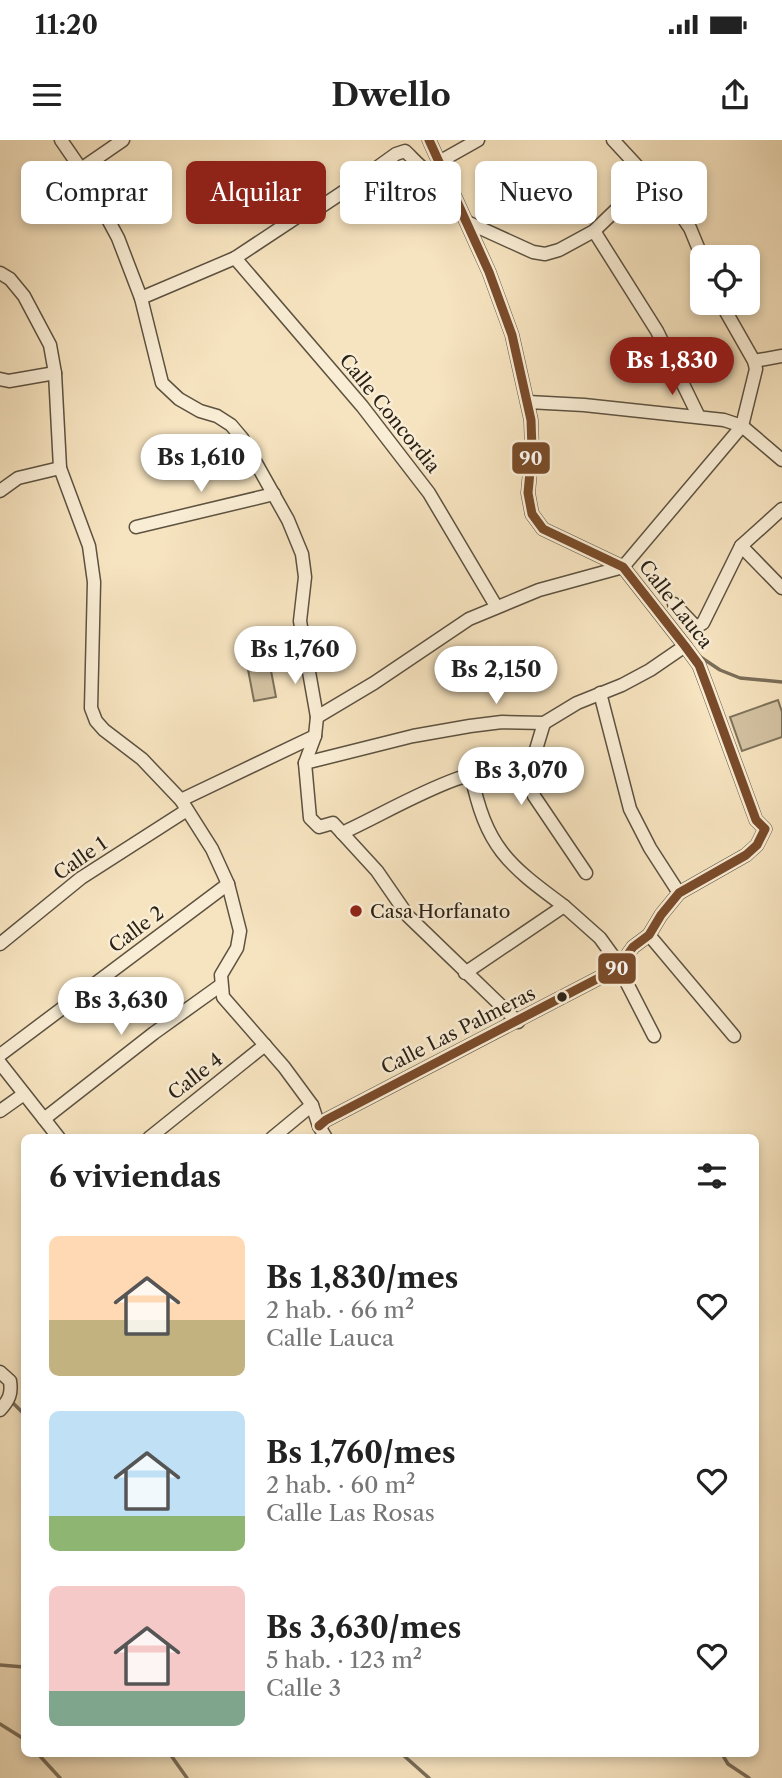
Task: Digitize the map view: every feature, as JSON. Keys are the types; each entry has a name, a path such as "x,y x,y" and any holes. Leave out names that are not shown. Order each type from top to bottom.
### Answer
{"street":[{"path":"61,140 75,161"},
{"path":"93,161 123,140"},
{"name":"Calle Lauca","path":"429,140 439,161"},
{"path":"441,161 478,140"},
{"path":"613,140 631,161"},
{"path":"386,161 405,151 415,161"},
{"path":"141,298 235,258 340,193"},
{"name":"Calle Lauca","path":"461,209 503,309 528,402 532,450 528,493 531,514 543,529 623,567 685,646 699,665 756,820 765,829"},
{"path":"467,222 533,252 545,254 559,250 594,231 611,215"},
{"path":"110,224 141,298 162,383 179,399 231,425 258,463 288,520 302,554 305,577 300,621 317,717 315,736 305,762 310,818 318,827 332,823 377,871 408,916 518,1022"},
{"path":"687,224 697,245"},
{"path":"594,231 657,331 699,417"},
{"name":"Calle Concordia","path":"235,258 362,405 429,493 496,607"},
{"path":"0,273 10,279 24,296 43,327 50,345 55,373 60,468 89,546 94,582 91,708 104,730 142,759 184,805 212,849 228,884 240,931 237,948 221,975 223,997 312,1105 322,1132"},
{"path":"317,717 451,630 496,607 539,590 623,567 742,426 755,380 754,361 728,315"},
{"path":"754,361 782,356"},
{"path":"0,379 9,382 55,373"},
{"path":"528,402 699,417 742,426 782,460"},
{"path":"0,491 18,478 60,468"},
{"path":"136,527 274,494"},
{"path":"674,604 696,627 703,623 741,546 782,509"},
{"path":"741,546 782,588"},
{"path":"305,762 413,736 470,726 502,722 544,723 577,703 622,685 650,670 685,646"},
{"path":"600,693 630,809 650,848 679,893"},
{"path":"544,723 531,766 534,796 586,873"},
{"name":"Calle 1","path":"0,944 81,878 184,805 315,736"},
{"path":"342,833 435,787 471,774 499,766 531,766"},
{"path":"471,774 477,802 489,835 510,864 600,938 613,956 654,1036"},
{"name":"Calle Las Palmeras","path":"322,1132 326,1121 618,968 633,947 649,935 679,893 746,855 757,845 765,829"},
{"name":"Calle 2","path":"0,1055 228,884"},
{"path":"466,973 564,906"},
{"path":"649,935 734,1036"},
{"path":"44,1119 154,1033 221,985"},
{"name":"Calle 4","path":"154,1134 265,1045"},
{"path":"0,1063 56,1134"},
{"path":"0,1111 24,1094"},
{"path":"277,1134 312,1105"},
{"path":"0,1371 10,1381 12,1391 9,1400 0,1410"}],"shaded area":[{"path":"268,655 276,697 254,701 246,659"},
{"path":"778,700 782,712 782,737 742,751 730,717"}],"waterway":[{"path":"699,656 720,670 740,678 782,682"},
{"path":"11,1401 21,1411"},
{"path":"0,1665 21,1667"},
{"path":"0,1724 21,1737"},
{"path":"41,1757 60,1778"},
{"path":"172,1757 187,1778"},
{"path":"405,1757 429,1778"},
{"path":"724,1757 728,1764 749,1778"}],"transit line":[{"name":"90","path":"319,1126 618,968 633,947 649,935 679,893 746,855 757,845 765,829 756,820 699,665 685,646 623,567 543,529 532,514 528,493 532,450 531,420 512,335 489,272 429,140"}],"place":[{"name":"Casa Horfanato","path":"356,911"}]}
